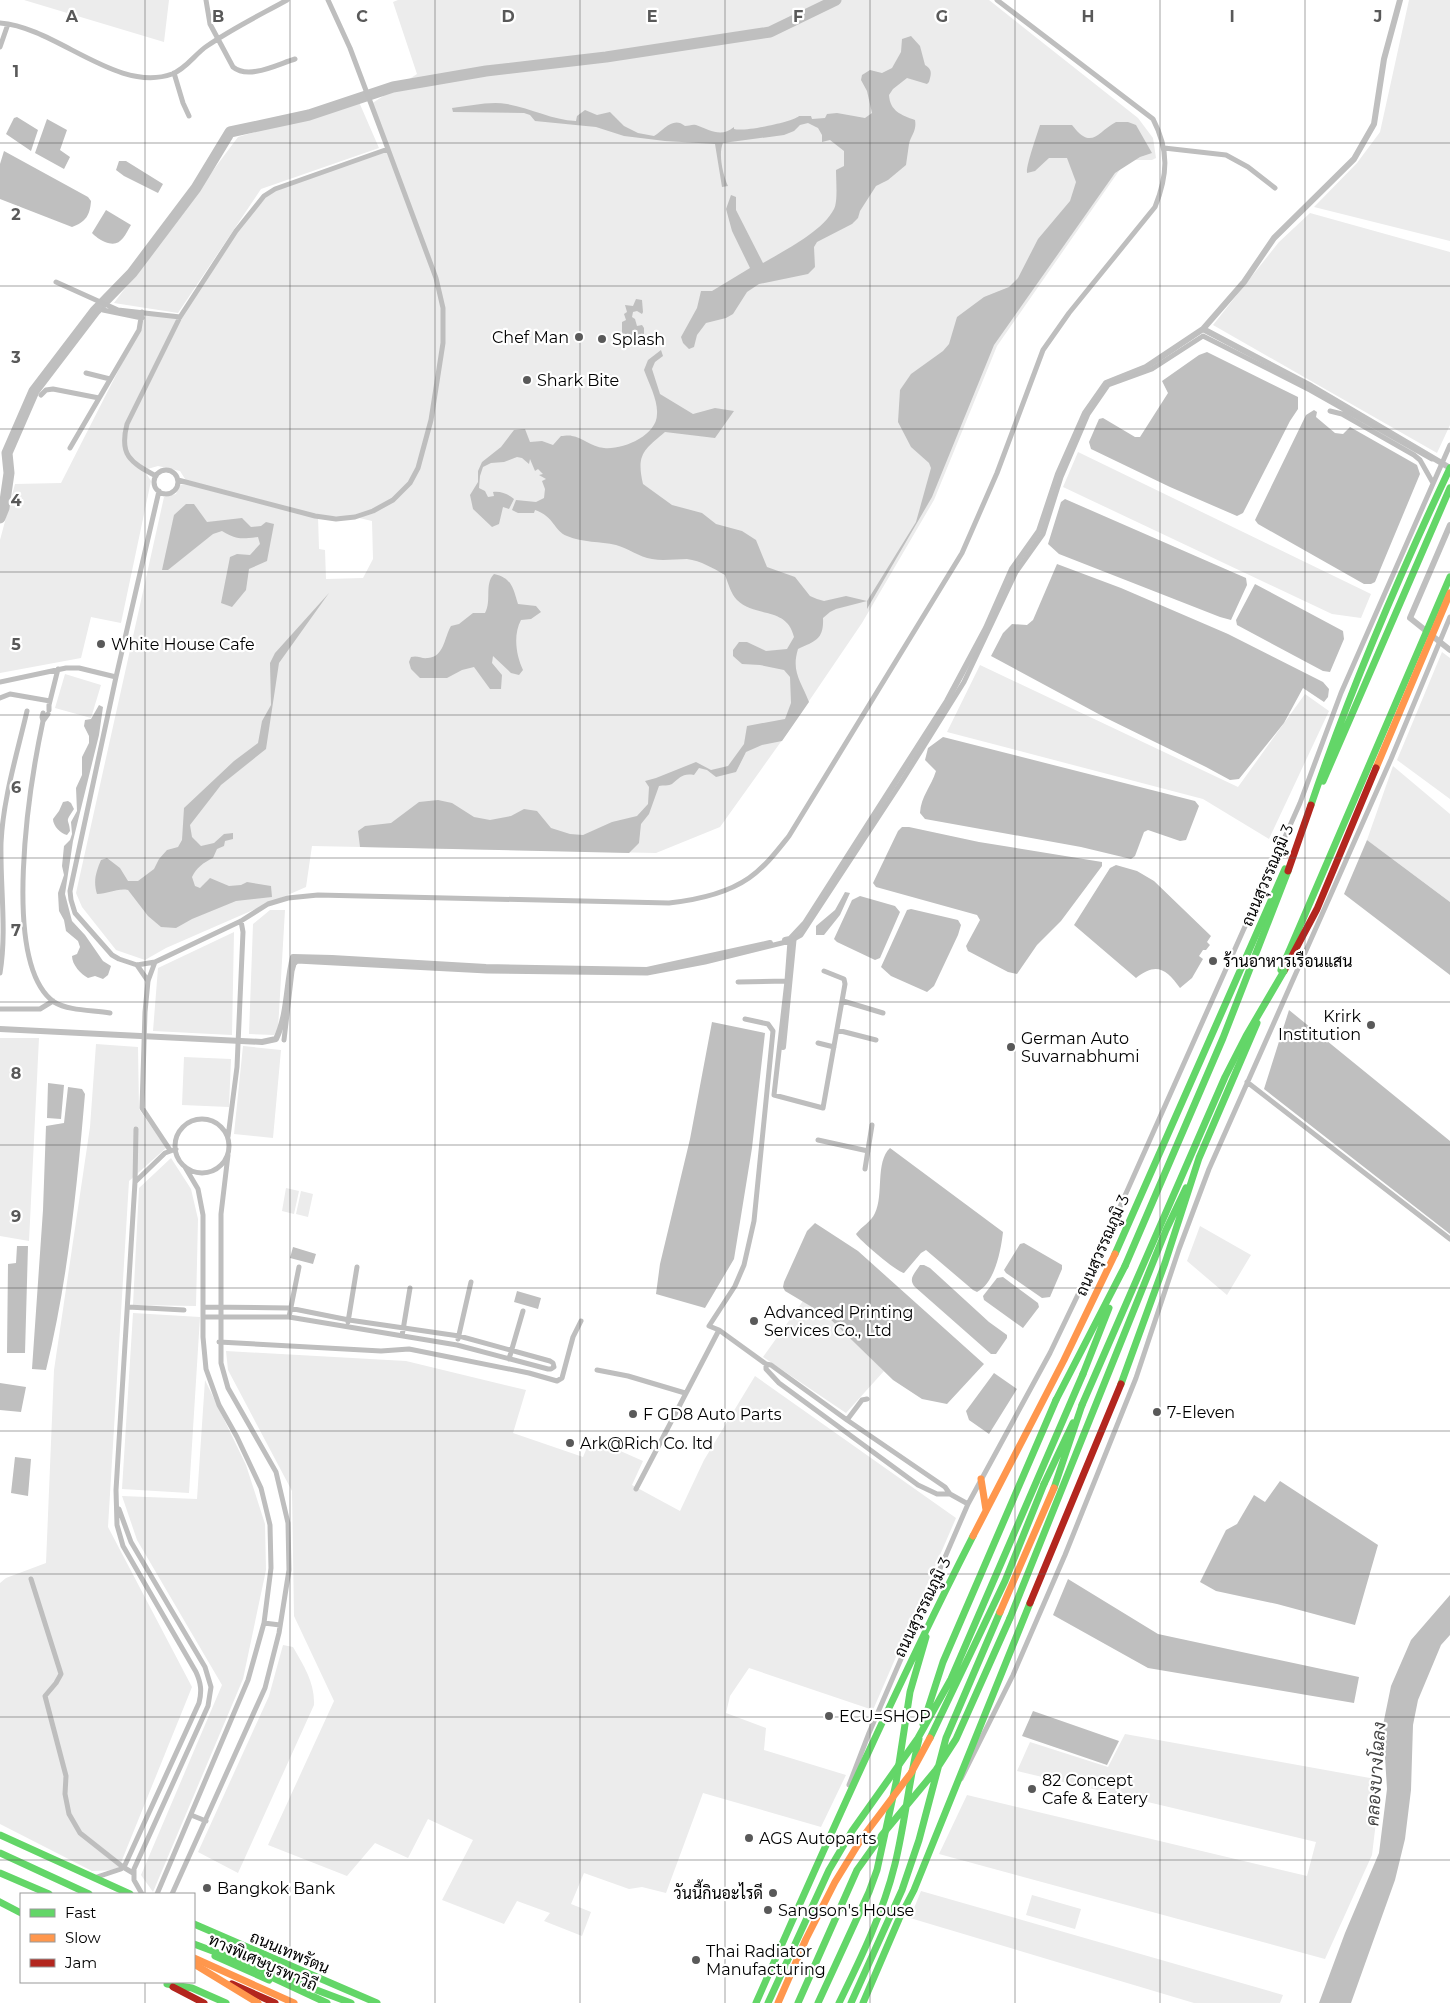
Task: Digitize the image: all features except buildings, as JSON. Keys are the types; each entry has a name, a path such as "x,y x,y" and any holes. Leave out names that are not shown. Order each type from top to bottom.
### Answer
{"main road":[{"path":"768,2003 829,1870 856,1824 918,1738 951,1679 1083,1374 1125,1266 1235,1007 1287,874 1333,741 1419,534 1450,468"},
{"name":"ถนนสุวรรณภูมิ 3","path":"756,2003 840,1809 934,1611 1064,1360 1107,1272 1450,488"},
{"path":"1434,625 1450,577"},
{"path":"798,2003 857,1870 869,1850 927,1782 960,1733 1010,1618 1166,1230 1425,644 1450,592"},
{"path":"778,2003 806,1939 835,1882 862,1838 911,1774 930,1739 1004,1581 1053,1460 1082,1405 1225,1077 1250,1029 1298,948 1317,909 1410,686 1425,644"},
{"path":"862,2003 899,1919 914,1890 1134,1351 1199,1158"},
{"path":"840,2003 870,1937 888,1891 918,1744 943,1662 1056,1400 1125,1266"},
{"path":"851,2003 908,1874 946,1738 1056,1481 1082,1405"},
{"path":"982,1479 986,1510"},
{"path":"818,2003 869,1892 877,1870 896,1783 910,1692 934,1611"},
{"path":"0,1836 128,1893"},
{"path":"0,1853 87,1893"},
{"path":"0,1860 75,1893"},
{"path":"0,1873 47,1893"},
{"path":"0,1879 32,1893"},
{"path":"0,1902 20,1912"},
{"name":"ถนนเทพรัตน","path":"195,1924 377,2003"},
{"path":"195,1944 351,2003"},
{"name":"ถนนเทพรัตน","path":"195,1944 328,2003"},
{"name":"ทางพิเศษบูรพาวิถี","path":"195,1944 321,2003"},
{"name":"ทางพิเศษบูรพาวิถี","path":"195,1958 294,2003"},
{"path":"195,1965 275,2003"},
{"path":"195,1966 258,2003"},
{"path":"165,1983 204,2003"},
{"path":"165,1983 192,1988 226,2003"}],"street":[{"path":"206,0 206,13 217,39 233,67 241,72 258,70 295,59"},
{"path":"0,23 32,31 126,75 150,79 174,74 217,39 287,0"},
{"path":"328,0 362,78 436,278 443,308 444,332 431,420 418,468 410,483 393,500 355,517 327,518 178,480 168,470 161,471 156,476 154,482 159,491 71,883 71,900 75,913 107,951 119,959 137,965 155,962 241,921 268,904 295,897 308,895 669,903 719,892 749,878 771,859 790,836 962,553 997,473 1043,350 1070,313 1155,208 1163,186 1164,148 1162,136 1153,119 997,0"},
{"path":"0,47 8,24"},
{"path":"174,74 189,116"},
{"path":"1164,148 1226,155 1248,167 1275,188"},
{"path":"156,476 132,463 126,453 123,439 127,424 180,317 236,230 264,196 275,189 388,149"},
{"path":"56,282 109,307 142,315"},
{"path":"103,310 180,317"},
{"path":"70,448 139,330 142,315"},
{"path":"284,1040 292,971 297,961 487,971 647,973 705,962 791,941 801,935 964,682 1016,572 1042,534 1061,477 1084,423 1108,385 1152,369 1203,336 1310,390 1432,459"},
{"path":"86,373 110,379"},
{"path":"41,395 46,390 52,390 99,398"},
{"path":"1330,411 1342,414 1414,455 1420,460 1433,483"},
{"path":"840,1809 859,1758 968,1504 1050,1353 1119,1209 1300,803 1341,693 1450,445"},
{"path":"159,491 170,492 176,487 178,480"},
{"path":"943,1815 1013,1675 1068,1547 1136,1378 1179,1249 1206,1178 1387,767 1450,617"},
{"path":"0,682 58,670 79,668 116,677"},
{"path":"23,957 18,915 21,835 44,721 58,670"},
{"path":"0,698 10,694 47,709"},
{"path":"0,973 3,945 0,874 3,819 27,711"},
{"path":"172,1893 265,1688 280,1625 289,1570 288,1523 276,1472 228,1388 221,1363 219,1342 221,1317 221,1214 238,1035 243,932 241,921"},
{"path":"791,941 774,1095 824,1108 843,1001 844,979 824,970"},
{"path":"155,962 148,981 142,1108 173,1149 198,1189 203,1215 203,1317 206,1369 219,1405 238,1437 261,1488 270,1525 271,1568 264,1623 248,1680 157,1893"},
{"path":"25,965 35,983 53,1001 63,1006 110,1013"},
{"path":"137,965 148,981"},
{"path":"738,982 786,981"},
{"path":"0,1009 40,1010 53,1001"},
{"path":"843,1001 883,1012"},
{"path":"745,1019 768,1024 773,1031 754,1221 744,1265 734,1286 709,1326 719,1330 766,1364 771,1365 847,1420 945,1486 950,1494 968,1504"},
{"path":"837,1030 876,1040"},
{"path":"818,1043 834,1047"},
{"path":"1247,1082 1450,1239"},
{"path":"135,1182 165,1153 173,1149 177,1135 182,1127 190,1122 198,1119 208,1119 224,1129 228,1137"},
{"path":"864,1169 872,1125"},
{"path":"94,1878 123,1867 199,1703 201,1688 196,1672 123,1546 117,1525 118,1506 116,1490 135,1182 136,1130"},
{"path":"818,1140 868,1151"},
{"path":"185,1167 201,1173 210,1172 218,1168 228,1155"},
{"path":"288,1317 299,1267"},
{"path":"348,1328 357,1267"},
{"path":"457,1345 471,1282"},
{"path":"402,1336 410,1288"},
{"path":"128,1307 184,1310"},
{"path":"203,1307 289,1308 349,1320 459,1336 552,1362 554,1367 548,1369 457,1345 288,1317 203,1317"},
{"path":"509,1359 523,1311"},
{"path":"219,1342 381,1351 409,1349 529,1373 557,1381 562,1378 573,1337 581,1321"},
{"path":"636,1489 719,1330"},
{"path":"766,1364 766,1369 779,1383 918,1485 936,1494 950,1494"},
{"path":"597,1370 628,1376 685,1393"},
{"path":"847,1420 862,1400 867,1400"},
{"path":"118,1506 131,1542 205,1667 211,1687 208,1706 133,1873 134,1880 141,1893"},
{"path":"31,1579 61,1674 45,1696 66,1776 65,1794 69,1814 80,1833 133,1873"},
{"path":"264,1623 280,1625"},
{"path":"191,1815 206,1822"}],"shaded area":[{"path":"24,0 169,0 164,42"},
{"path":"398,0 989,0 1138,118 1153,138 1156,158 1152,160 1132,160 1121,168 997,346 934,500 862,623 720,827 656,853 312,846 306,887 166,948 145,960 116,950 82,907 76,893 164,497 176,494 179,486 187,482 180,471 158,466 144,470 151,481 121,623 91,617 81,658 0,673 0,540 15,484 61,483 139,330 142,312 180,317 236,231 271,192 388,149 371,104 417,74 393,2","holes":["318,516 355,517 372,521 373,559 363,578 326,579 325,550 319,549"]},
{"path":"1409,0 1450,0 1450,241 1314,207 1357,163 1380,132"},
{"path":"911,36 920,46 925,65 931,74 927,84 907,78 893,89 889,95 892,105 897,112 915,120 906,165 888,180 876,186 860,211 858,218 852,224 817,242 814,247 815,267 808,274 759,284 747,292 733,314 726,318 706,323 697,335 694,347 689,349 683,343 681,337 697,308 701,291 712,291 750,268 732,231 726,209 731,195 736,197 736,210 763,263 812,233 834,209 836,170 844,166 844,151 830,140 822,142 822,135 818,128 808,123 800,125 794,131 784,135 723,143 721,153 722,164 728,186 722,187 715,144 624,136 596,127 535,121 530,115 524,113 453,112 452,108 500,103 576,121 577,116 585,110 597,115 610,112 624,126 638,133 654,136 676,122 685,126 696,125 720,133 734,127 734,129 739,130 768,126 799,116 811,116 812,119 825,118 827,114 837,113 865,118 872,113 867,91 861,80 862,75 870,70 882,73 892,68 901,52 902,39"},
{"path":"359,102 379,148 261,189 178,313 114,303 238,137"},
{"path":"17,117 38,130 31,151 6,134 14,118"},
{"path":"47,119 67,130 60,150 70,157 64,169 35,153"},
{"path":"1116,122 1128,122 1136,125 1152,153 1140,157 1115,173 994,345 932,497 867,609 867,601 916,522 931,468 929,463 911,447 898,422 900,390 911,374 943,351 949,344 957,317 984,297 1009,287 1018,278 1038,239 1070,201 1076,182 1067,158 1049,158 1035,171 1027,173 1040,125 1072,125 1079,133 1090,138"},
{"path":"4,151 88,197 91,201 90,210 81,223 72,227 0,199 0,164"},
{"path":"119,161 126,161 163,184 158,193 116,170"},
{"path":"106,210 131,225 121,240 114,244 105,242 92,233"},
{"path":"1310,213 1450,252 1450,425 1437,453 1213,325 1279,242"},
{"path":"636,299 642,300 643,312 642,314 637,311 633,312 632,317 635,319 637,326 642,325 644,328 644,341 622,340 622,322 626,320 624,314 627,312 625,305 633,306"},
{"path":"661,350 663,356 655,362 652,369 660,394 693,414 715,408 734,411 715,438 665,432 647,448 641,459 643,484 672,505 702,513 716,524 742,531 756,540 767,567 795,577 810,596 824,601 846,596 867,601 830,612 823,618 822,631 818,638 798,649 796,670 809,702 782,741 762,745 746,752 736,772 716,777 707,770 699,768 694,775 684,775 671,785 659,786 649,814 641,824 639,843 629,853 360,847 358,831 365,826 391,823 419,802 438,800 452,803 474,817 490,820 511,816 524,809 537,811 551,828 570,834 583,835 612,822 637,816 648,804 649,787 645,781 696,762 711,770 728,766 744,744 747,726 785,719 791,703 790,677 784,670 760,665 742,664 733,656 733,650 739,642 747,642 766,651 787,649 794,637 790,627 778,616 753,609 737,600 731,592 725,575 707,565 692,560 652,559 616,545 573,538 563,534 546,516 535,510 534,513 518,513 512,510 516,500 536,502 544,498 545,489 542,481 546,479 539,475 543,474 538,469 535,471 530,459 529,464 522,458 517,457 504,462 491,463 483,467 479,488 485,491 488,497 494,496 493,492 499,492 507,494 514,499 509,509 503,507 499,524 492,527 473,509 470,495 478,482 478,471 482,462 501,447 514,430 525,429 530,442 542,441 553,445 561,436 569,436 604,448 620,447 645,435 655,422 657,409 655,398 644,370 648,360"},
{"path":"1207,352 1298,397 1298,409 1243,513 1237,516 1170,487 1091,449 1089,442 1099,419 1103,418 1135,437 1140,437 1168,393 1162,381 1199,355"},
{"path":"1314,410 1317,412 1316,417 1335,433 1343,434 1350,427 1417,465 1420,474 1375,582 1371,584 1364,584 1258,524 1255,520 1306,415"},
{"path":"1078,452 1371,594 1361,618 1332,614 1063,487"},
{"path":"1065,499 1246,578 1247,585 1231,620 1059,554 1048,544 1061,502"},
{"path":"186,504 194,504 207,522 242,518 251,527 261,526 266,522 274,524 267,561 249,569 246,590 232,607 221,603 230,557 237,554 250,555 260,544 258,537 239,538 222,531 213,534 168,570 162,570 174,515"},
{"path":"1057,564 1121,588 1228,634 1323,682 1329,689 1328,697 1324,702 1303,688 1284,723 1239,779 1230,780 1106,718 991,656 1003,633 1012,624 1027,625 1033,620"},
{"path":"494,574 505,578 511,584 518,604 536,606 541,612 531,619 521,620 517,632 516,645 523,670 519,675 511,673 493,656 492,663 502,675 501,689 490,689 474,667 462,670 447,678 420,678 411,669 409,662 411,657 433,657 443,646 451,626 459,624 473,613 485,613 488,603 489,583"},
{"path":"1255,584 1343,631 1344,639 1330,672 1323,671 1237,625 1236,620"},
{"path":"329,593 279,663 266,749 221,785 190,825 192,837 201,846 214,843 224,834 233,833 233,839 225,841 224,846 217,849 213,858 196,871 192,877 195,886 200,888 210,878 229,886 241,885 247,882 271,886 272,897 236,901 192,919 176,928 161,927 148,916 128,890 97,894 95,885 101,860 107,858 120,868 128,881 138,881 154,869 159,859 167,850 178,847 182,840 184,808 234,761 258,743 262,721 271,705 270,663 275,653"},
{"path":"1442,652 1450,658 1450,799 1397,760"},
{"path":"980,665 1238,787 1305,694 1329,711 1269,839 1203,799 947,732"},
{"path":"65,674 101,685 91,718 55,708"},
{"path":"99,705 103,707 99,735 73,841 65,894 72,921 85,935 103,961 111,966 108,975 103,979 95,976 88,978 75,966 72,956 77,954 80,947 78,941 66,931 64,920 59,911 58,893 64,875 62,866 64,846 70,840 72,834 71,822 77,811 76,788 82,775 82,757 89,743 89,736 84,726 85,720 91,719"},
{"path":"943,737 1195,801 1199,806 1186,840 1180,841 1148,830 1144,832 1135,856 1131,859 1081,847 925,819 920,813 921,807 936,771 925,760 928,748"},
{"path":"1393,766 1450,814 1450,902 1367,840"},
{"path":"68,801 74,809 68,819 70,831 67,835 58,829 53,819 63,802"},
{"path":"902,827 979,842 1102,862 1102,866 1061,921 1037,945 1017,974 1008,972 968,951 966,946 980,920 977,915 876,887 873,883 898,831"},
{"path":"1367,840 1450,902 1450,975 1344,894"},
{"path":"1116,865 1137,871 1154,881 1211,936 1207,942 1210,945 1199,956 1203,959 1192,978 1180,988 1171,976 1161,970 1150,970 1136,978 1074,925 1110,868"},
{"path":"845,892 850,893 840,915 824,935 816,935 816,926 835,910"},
{"path":"860,896 895,906 900,912 880,958 875,960 834,939 852,900"},
{"path":"911,909 958,920 961,925 934,986 927,992 891,976 881,967 907,910"},
{"path":"270,910 285,910 278,1029 274,1035 249,1034 253,924"},
{"path":"234,932 232,1035 153,1031 158,968"},
{"path":"1289,1010 1450,1141 1450,1234 1264,1089"},
{"path":"712,1022 765,1033 752,1148 734,1259 705,1308 656,1294 660,1264 690,1139"},
{"path":"0,1038 39,1038 29,1241 0,1236"},
{"path":"96,1044 138,1047 139,1109 166,1148 129,1181 108,1527 192,1687 118,1870 92,1871 0,1824 0,1583 6,1578 46,1563 54,1370 90,1127"},
{"path":"243,1046 281,1050 273,1138 234,1134"},
{"path":"184,1057 231,1059 229,1107 182,1105"},
{"path":"48,1083 64,1085 61,1119 47,1118"},
{"path":"68,1087 82,1089 85,1094 71,1233 54,1336 46,1370 32,1369 43,1210 46,1126 64,1123"},
{"path":"890,1148 1003,1232 999,1257 993,1274 983,1288 977,1292 926,1250 921,1253 904,1273 879,1256 856,1234 871,1219 878,1206 881,1170 885,1154"},
{"path":"171,1158 191,1189 198,1219 196,1306 133,1305 139,1188"},
{"path":"286,1188 299,1191 294,1214 282,1211"},
{"path":"301,1191 313,1194 308,1217 296,1214"},
{"path":"815,1223 858,1251 984,1364 947,1404 922,1399 893,1380 827,1316 785,1291 783,1287 784,1282 807,1231"},
{"path":"1200,1226 1251,1255 1227,1295 1187,1261"},
{"path":"1024,1243 1062,1265 1050,1297 1042,1298 1004,1270 1020,1244"},
{"path":"17,1246 28,1246 25,1353 7,1353 8,1264 16,1263"},
{"path":"293,1247 316,1254 313,1264 290,1258"},
{"path":"920,1265 930,1268 989,1322 1007,1335 1007,1338 996,1354 991,1354 915,1287 912,1279"},
{"path":"1003,1277 1038,1303 1039,1307 1023,1328 984,1300 983,1296 997,1278"},
{"path":"517,1291 541,1298 538,1309 514,1302"},
{"path":"803,1301 827,1316 884,1371 846,1413 763,1357"},
{"path":"133,1313 200,1317 189,1493 122,1489"},
{"path":"226,1351 406,1361 526,1390 513,1433 583,1457 591,1438 643,1461 632,1485 680,1511 704,1460 755,1376 956,1518 873,1710 749,1668 730,1696 726,1713 766,1728 764,1750 846,1775 821,1827 703,1793 666,1893 642,1887 629,1889 584,1873 571,1904 591,1912 582,1936 544,1921 550,1913 517,1901 504,1924 442,1900 473,1840 428,1819 408,1858 375,1843 347,1876 268,1845 334,1701 294,1616 292,1491 228,1370"},
{"path":"994,1373 1017,1389 989,1434 969,1420 966,1411"},
{"path":"205,1380 246,1465 265,1524 266,1570 243,1679 153,1892 141,1875 222,1685 137,1540 122,1496 197,1499"},
{"path":"0,1383 26,1387 21,1412 0,1410"},
{"path":"15,1457 31,1459 28,1496 11,1493"},
{"path":"1280,1481 1378,1545 1355,1625 1277,1604 1216,1591 1200,1582 1226,1530 1237,1524 1254,1495 1265,1502"},
{"path":"1068,1579 1158,1634 1359,1677 1354,1703 1148,1668 1053,1615"},
{"path":"1450,1595 1450,1635 1441,1645 1418,1700 1413,1725 1411,1790 1405,1839 1395,1880 1351,2003 1319,2003 1345,1933 1379,1853 1387,1789 1383,1725 1391,1686 1411,1640"},
{"path":"283,1645 293,1647 305,1668 313,1689 314,1705 238,1873 198,1852 269,1696"},
{"path":"1033,1711 1119,1741 1107,1765 1022,1736"},
{"path":"1125,1734 1381,1780 1372,1855 1325,1959 939,1854 967,1795 1307,1876 1316,1842 1017,1771 1030,1742 1108,1767"},
{"path":"921,1891 1283,1995 1280,2003 1194,2003 910,1918"},
{"path":"1032,1895 1081,1909 1075,1929 1026,1915"}],"waterway":[{"path":"0,518 4,508 9,473 7,453 34,391 95,311 132,273 196,188 230,132 309,115 393,87 486,71 606,57 770,32 836,0"},
{"path":"785,940 790,939 805,923 947,701 986,628 1012,569 1039,531 1058,474 1085,413 1106,383 1146,367 1203,329 1244,282 1274,238 1354,159 1374,124 1384,59 1400,0"},
{"path":"1203,329 1311,386 1450,468"},
{"path":"1450,525 1410,618 1450,650"},
{"path":"783,1047 794,935"},
{"path":"0,1029 262,1042 276,1039 280,1029 293,957 486,967 647,970 770,943"}],"traffic: fast":[{"path":"1311,805 1342,719 1376,635 1450,468"},
{"path":"1323,781 1450,488"},
{"path":"1281,970 1450,577"},
{"path":"1115,1254 1285,869"},
{"path":"1125,1266 1223,1038 1288,871"},
{"path":"1082,1405 1225,1077 1246,1036 1284,971"},
{"path":"1121,1384 1165,1263 1199,1158 1257,1023"},
{"path":"1010,1618 1166,1230 1186,1188"},
{"path":"1056,1400 1125,1266"},
{"path":"1083,1374 1109,1308"},
{"path":"768,2003 829,1870 852,1831 918,1738 951,1679 1083,1374"},
{"path":"923,1724 943,1662 1056,1400"},
{"path":"1054,1488 1082,1405"},
{"path":"1044,1484 1073,1423"},
{"path":"930,1738 1005,1581 1044,1484"},
{"path":"756,2003 888,1710 973,1536"},
{"path":"863,2003 899,1919 914,1890 1030,1603"},
{"path":"851,2003 902,1890 919,1840 946,1738 1000,1612"},
{"path":"798,2003 857,1870 882,1835 936,1770 956,1739 1010,1618"},
{"path":"818,2003 869,1892 877,1870 896,1783 910,1692 926,1637"},
{"path":"839,2003 871,1935 890,1882 919,1739"},
{"path":"0,1835 128,1893"},
{"path":"0,1853 87,1893"},
{"path":"0,1873 47,1893"},
{"path":"0,1902 20,1912"},
{"path":"195,1924 377,2003"},
{"path":"195,1944 351,2003"},
{"path":"215,1956 269,1980"},
{"path":"265,1974 327,2003"},
{"path":"167,1984 192,1988 226,2003"}],"traffic: slow":[{"path":"1376,768 1450,593"},
{"path":"973,1536 1064,1360 1115,1254"},
{"path":"981,1479 986,1510"},
{"path":"1000,1612 1054,1488"},
{"path":"778,2003 806,1939 835,1882 862,1838 911,1773 930,1738"},
{"path":"195,1958 294,2003"},
{"path":"195,1965 258,2003"}],"traffic: jam":[{"path":"1284,971 1317,909 1376,768"},
{"path":"1288,871 1311,805"},
{"path":"1030,1603 1121,1384"},
{"path":"232,1984 275,2003"},
{"path":"173,1987 204,2003"}],"place":[{"name":"Chef Man","path":"579,337"},
{"name":"Splash","path":"602,339"},
{"name":"Shark Bite","path":"527,380"},
{"name":"White House Cafe","path":"101,644"},
{"name":"ร้านอาหารเรือนแสน","path":"1213,961"},
{"name":"Krirk Institution","path":"1371,1025"},
{"name":"German Auto Suvarnabhumi","path":"1011,1047"},
{"name":"Advanced Printing Services Co., Ltd","path":"754,1321"},
{"name":"7-Eleven","path":"1157,1412"},
{"name":"F GD8 Auto Parts","path":"633,1414"},
{"name":"Ark@Rich Co. ltd","path":"570,1443"},
{"name":"ECU=SHOP","path":"829,1716"},
{"name":"82 Concept Cafe & Eatery","path":"1032,1789"},
{"name":"AGS Autoparts","path":"749,1838"},
{"name":"Bangkok Bank","path":"207,1888"},
{"name":"วันนี้กินอะไรดี","path":"773,1893"},
{"name":"Sangson's House","path":"768,1910"},
{"name":"Thai Radiator Manufacturing","path":"696,1960"}],"water label":[{"name":"คลองบางโฉลง","path":"1376,1774"}]}
